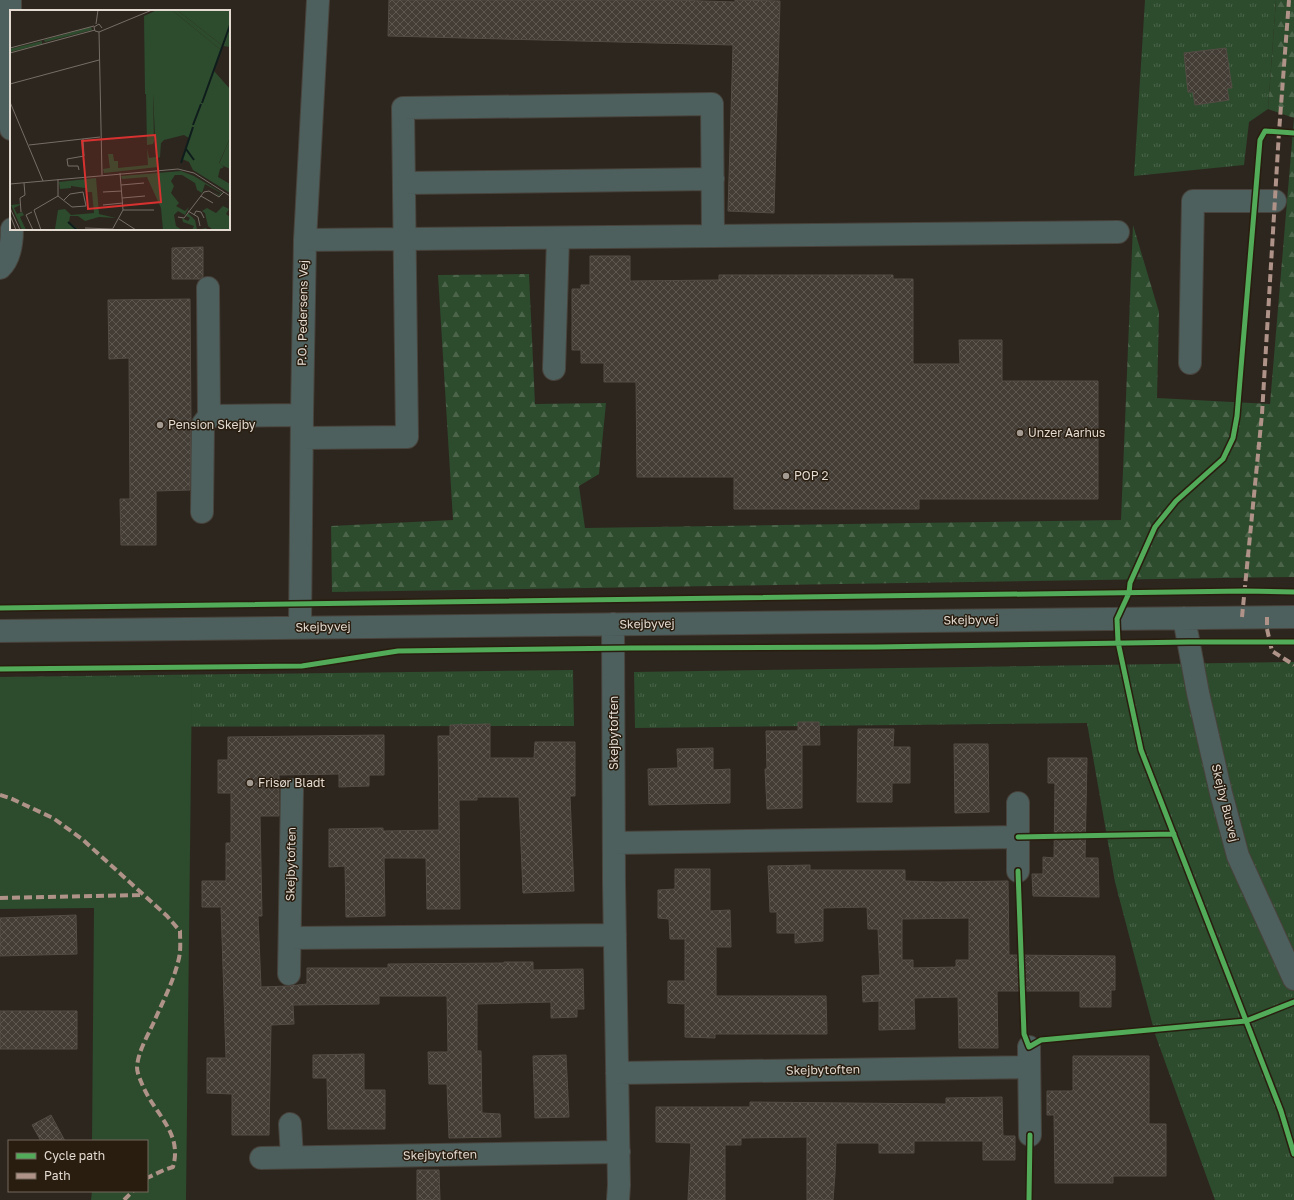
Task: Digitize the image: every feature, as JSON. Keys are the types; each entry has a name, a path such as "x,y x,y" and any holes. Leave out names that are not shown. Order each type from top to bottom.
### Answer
{"street":[{"path":"10,0 10,10"},
{"name":"P.O. Pedersens Vej","path":"300,627 305,240 318,0"},
{"path":"302,438 407,437 403,108 712,104 713,236"},
{"path":"404,183 713,179"},
{"path":"1190,364 1193,201 1275,201"},
{"path":"0,268 4,264 12,241 12,230"},
{"path":"305,240 1118,232"},
{"path":"554,369 558,238"},
{"path":"202,512 202,424 209,416 208,288"},
{"path":"209,416 302,415"},
{"name":"Skejbyvej","path":"0,631 1294,617"},
{"name":"Skejby Busvej","path":"1184,618 1198,693 1221,793 1238,856 1294,979"},
{"name":"Skejbytoften","path":"613,624 618,1200"},
{"name":"Skejbytoften","path":"289,974 292,790"},
{"path":"1018,803 1018,871"},
{"path":"614,843 1018,837"},
{"path":"290,938 615,935"},
{"name":"Skejbytoften","path":"617,1073 1029,1057 1030,1135"},
{"path":"290,1124 292,1157"},
{"name":"Skejbytoften","path":"261,1158 618,1152"}],"green space":[{"path":"1145,0 1276,0 1268,109 1249,122 1244,165 1134,176"},
{"path":"1276,0 1294,0 1294,118 1268,109"},
{"path":"1294,118 1294,577 332,592 331,526 453,520 438,275 529,274 535,404 606,403 599,474 579,486 585,528 1121,520 1133,225 1159,312 1157,398 1270,404"},
{"path":"1294,662 1294,1200 1215,1200 1155,1034 1115,882 1087,723 635,728 634,672"},
{"path":"573,670 574,726 0,727 0,677"},
{"path":"192,677 186,1200 91,1200 92,1192 148,1192 148,1140 92,1140 94,908 0,909 0,679"}],"building":[{"path":"389,0 780,1 774,213 728,211 733,45 388,36"},
{"path":"1226,48 1232,88 1227,88 1229,100 1195,105 1193,92 1188,92 1184,53"},
{"path":"203,247 203,277 200,279 172,279 172,248"},
{"name":"POP 2","path":"590,256 630,256 630,281 719,280 719,275 893,275 893,279 913,279 913,364 960,364 959,340 1002,340 1002,381 1098,381 1098,499 919,499 919,509 734,509 734,477 637,477 636,382 604,382 604,363 581,363 581,350 572,350 572,289 581,289 581,285 590,285"},
{"name":"Pension Skejby","path":"190,299 190,490 156,491 156,545 121,545 120,499 130,499 129,358 109,359 108,300"},
{"path":"798,722 819,722 820,745 802,745 802,808 767,809 765,769 767,769 766,731 798,731"},
{"path":"490,724 490,758 534,758 535,742 575,742 575,796 570,796 574,891 523,893 519,797 477,797 477,800 459,800 460,909 427,909 426,858 384,858 385,916 346,917 345,866 329,867 329,829 383,828 383,831 439,830 438,736 450,736 450,725"},
{"path":"858,729 894,729 893,747 910,747 910,783 892,783 892,802 857,802"},
{"path":"384,735 384,775 369,775 369,786 339,787 339,774 279,775 279,816 260,816 262,916 258,916 261,987 307,984 307,968 388,968 388,964 533,962 533,970 583,969 584,1009 577,1009 577,1017 551,1018 551,1002 477,1004 477,1051 481,1051 482,1113 500,1114 501,1137 449,1138 447,1084 429,1084 428,1052 448,1052 447,996 379,996 379,1004 293,1005 294,1024 271,1025 269,1135 232,1135 232,1094 207,1093 207,1058 226,1058 221,907 202,907 202,881 226,881 226,843 231,843 231,793 218,793 218,760 228,760 228,737"},
{"path":"954,744 988,744 989,812 955,813"},
{"path":"713,748 713,770 730,769 730,803 649,805 648,769 678,768 677,749"},
{"path":"1048,758 1087,758 1085,858 1098,858 1099,897 1033,896 1032,874 1043,874 1043,857 1054,858 1055,783 1048,783"},
{"path":"810,865 810,870 905,870 905,881 1008,881 1009,955 1115,956 1115,990 1111,990 1111,1007 1080,1007 1080,991 997,991 998,1048 959,1048 958,997 914,998 915,1029 879,1030 879,1001 863,1002 862,976 880,975 878,929 868,929 867,907 823,908 823,941 795,943 795,933 777,933 777,912 770,912 768,866","holes":["969,918 969,960 956,960 956,967 913,968 913,960 902,960 902,919"]},
{"path":"675,869 710,869 710,911 730,910 731,947 716,947 716,996 826,996 827,1034 715,1034 715,1038 685,1037 685,1004 668,1003 668,981 685,981 685,939 670,939 669,919 658,918 658,890 675,889"},
{"path":"76,915 77,954 0,956 0,918"},
{"path":"0,1011 77,1011 77,1049 0,1049"},
{"path":"364,1054 364,1090 385,1090 385,1129 328,1129 327,1078 313,1078 313,1055"},
{"path":"566,1055 569,1117 535,1118 533,1056"},
{"path":"1073,1056 1149,1056 1149,1124 1166,1124 1166,1176 1113,1176 1113,1183 1055,1183 1054,1115 1047,1115 1047,1091 1073,1091"},
{"path":"1002,1097 1003,1136 1015,1136 1015,1160 983,1160 983,1141 914,1141 914,1153 879,1153 879,1143 836,1143 833,1200 807,1200 807,1137 741,1138 741,1145 725,1145 725,1200 688,1200 691,1143 656,1142 656,1107 750,1107 750,1102 946,1104 946,1098"},
{"path":"51,1115 64,1140 40,1140 32,1125"},
{"path":"417,1170 439,1170 440,1200 417,1200"}],"marked path":[{"path":"1242,617 1262,414 1279,132 1289,0"},
{"path":"1267,617 1267,629 1272,651 1294,665"},
{"path":"0,795 10,798 53,818 82,839 167,916 180,931 180,951 177,967 168,992 141,1050 137,1067 147,1095 166,1124 174,1143 175,1155 173,1167 148,1178"},
{"path":"0,898 143,895"},
{"path":"124,1200 132,1192"}],"cycle path":[{"path":"1294,133 1265,131 1260,140 1237,416 1233,438 1223,459 1176,501 1155,527 1130,583 1129,593 1117,619 1118,642 1141,750 1281,1111 1294,1154"},
{"path":"0,608 1245,591 1294,592"},
{"path":"0,669 302,666 398,651 1294,642"},
{"path":"1018,837 1174,834"},
{"path":"1018,871 1024,1034 1029,1047 1041,1040 1246,1021 1294,1002"},
{"path":"1029,1200 1030,1135"}],"place":[{"name":"Pension Skejby","path":"160,425"},
{"name":"Unzer Aarhus","path":"1020,433"},
{"name":"POP 2","path":"786,476"},
{"name":"Frisør Bladt","path":"250,783"}]}
